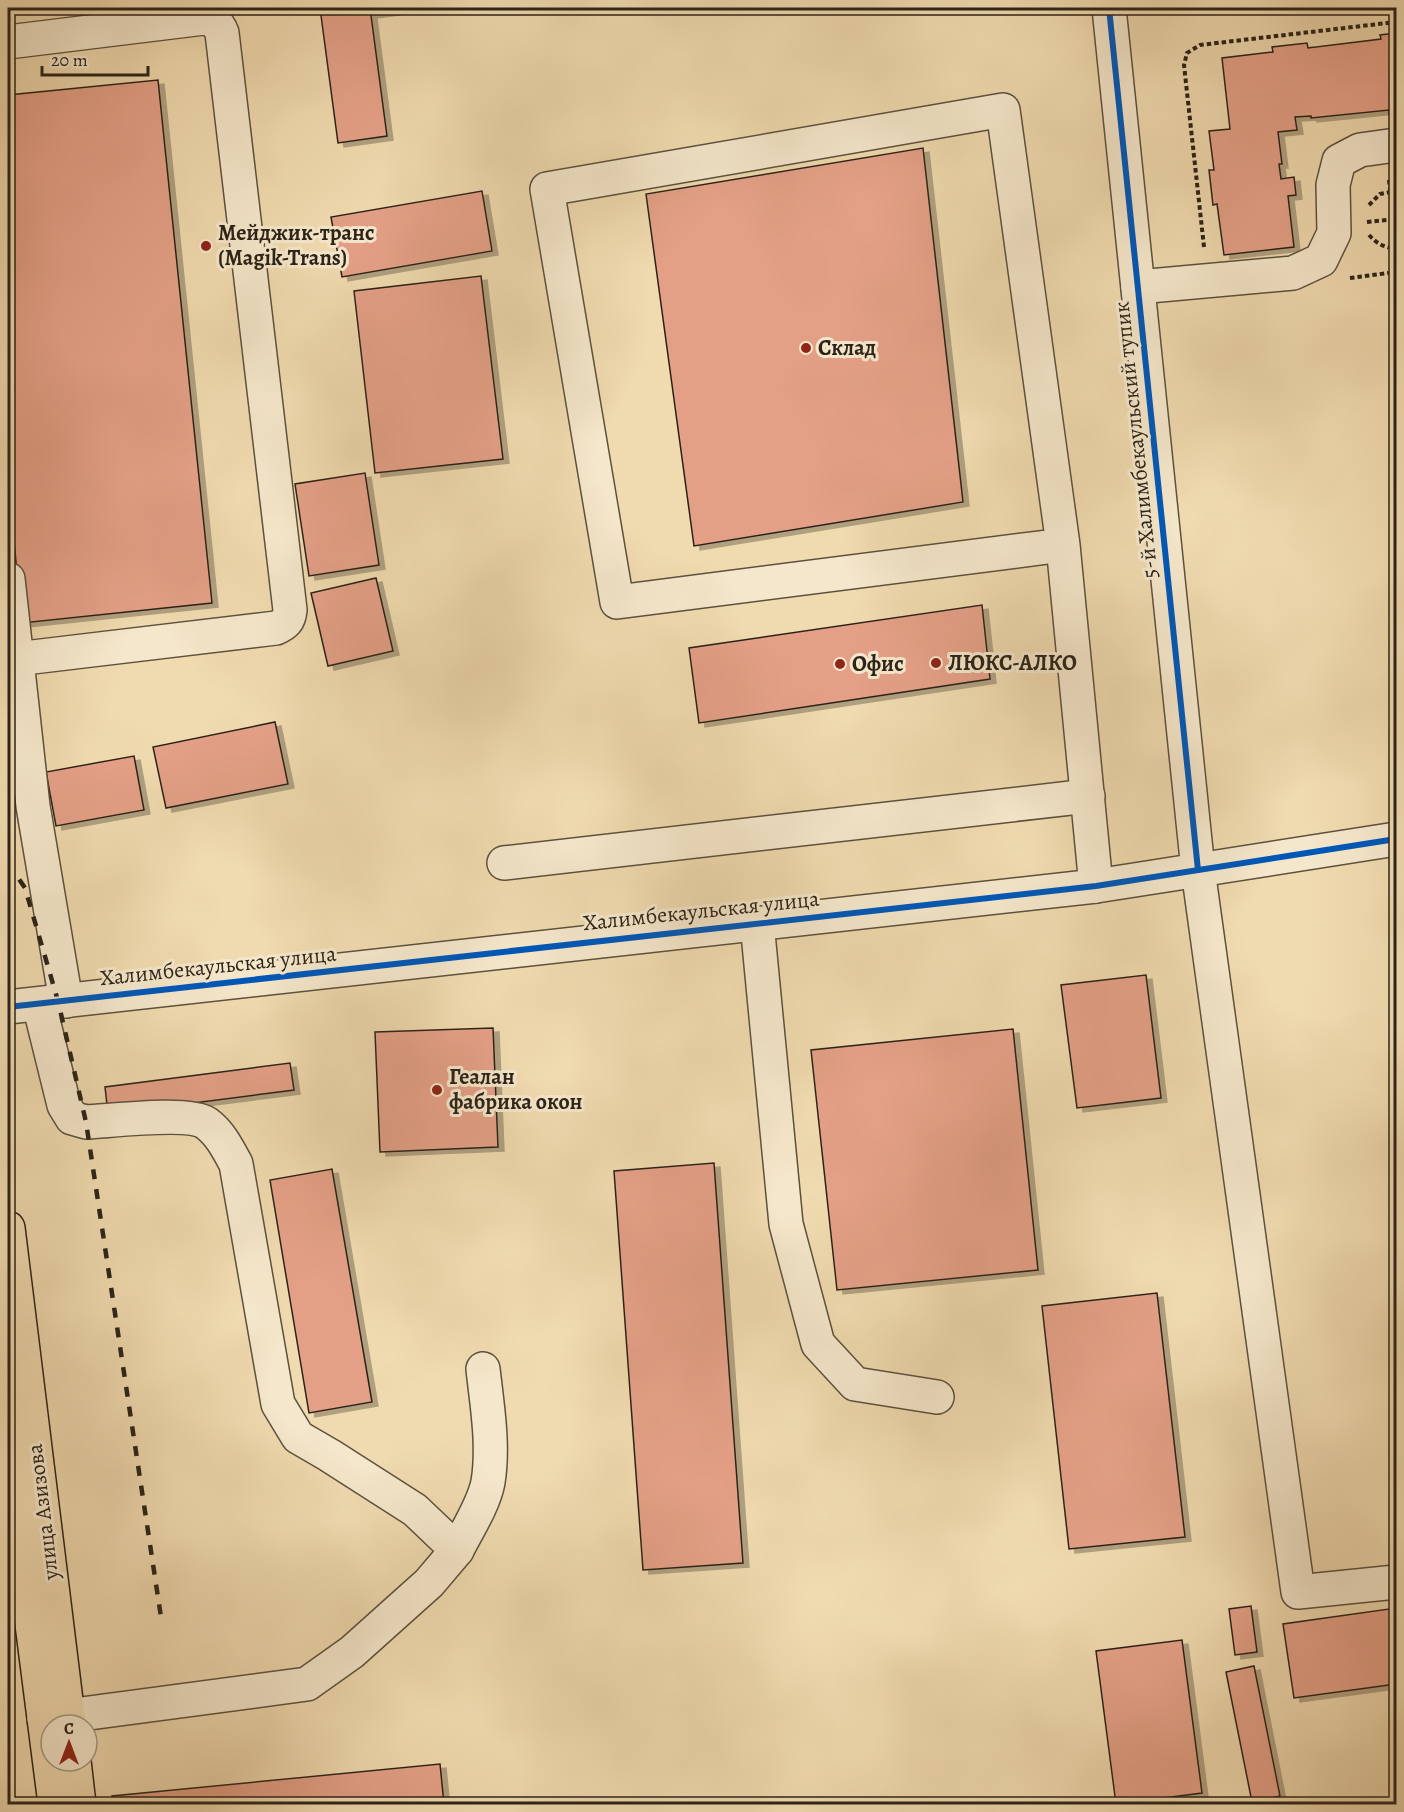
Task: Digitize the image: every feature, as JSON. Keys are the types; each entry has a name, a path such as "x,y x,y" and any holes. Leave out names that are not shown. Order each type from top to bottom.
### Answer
{"main road":[{"name":"улица Азизова","path":"8,1228 60,1713"},
{"name":"улица Азизова","path":"8,1436 60,1713"},
{"name":"улица Азизова","path":"55,1804 57,1773"},
{"path":"75,1773 79,1804"}],"street":[{"name":"5-й Халимбекаульский тупик","path":"1109,8 1198,870 1298,1592 1396,1582"},
{"path":"8,42 204,18 213,20 219,25 222,33 290,610 289,619 284,625 276,628 16,659"},
{"path":"1063,545 617,602 547,189 1003,110 1063,545 1096,886"},
{"path":"1138,287 1293,273 1321,260 1334,233 1333,185 1339,161 1360,150 1390,146"},
{"path":"8,579 33,806 37,1004 64,1105 72,1118 86,1122 183,1117 204,1122 220,1137 236,1164 278,1404 298,1437 415,1510 457,1550"},
{"path":"504,863 1089,796"},
{"name":"Халимбекаульская улица","path":"37,1004 1096,886 1396,839"},
{"path":"757,922 786,1224 818,1344 855,1383 937,1396"},
{"path":"99,1714 307,1684 352,1652 429,1583 457,1550 488,1483 490,1433 483,1369"}],"path":[{"path":"1208,281 1184,65 1187,53 1200,45 1396,22"},
{"path":"1390,146 1390,190 1396,241"},
{"path":"1396,191 1390,190 1371,201 1366,211 1365,222 1368,234 1376,242 1396,249"},
{"path":"1321,260 1336,273 1349,278 1396,272"}],"building":[{"path":"320,8 370,8 387,136 338,143"},
{"path":"370,8 416,8 371,14"},
{"path":"1396,33 1396,119 1390,120 1389,110 1311,118 1311,116 1295,117 1297,130 1278,132 1282,164 1279,164 1281,179 1294,177 1296,195 1288,196 1294,247 1224,255 1217,204 1213,205 1209,170 1214,170 1209,131 1230,129 1222,58 1273,52 1272,47 1307,43 1308,48 1381,39 1380,35"},
{"path":"158,80 212,603 22,623 8,480 8,95"},
{"name":"Склад","path":"923,148 963,502 694,546 646,194"},
{"path":"482,191 492,251 342,277 331,217"},
{"path":"481,276 503,459 375,473 354,291"},
{"path":"365,473 379,565 309,576 295,484"},
{"path":"376,578 393,651 328,666 311,593"},
{"name":"Офис","path":"982,605 990,679 699,723 689,648"},
{"path":"275,722 288,784 166,808 153,747"},
{"path":"134,756 144,810 56,826 46,772"},
{"path":"1146,975 1161,1098 1077,1108 1061,985"},
{"name":"Геалан фабрика окон","path":"493,1028 498,1147 380,1152 375,1032"},
{"path":"1013,1029 1038,1270 837,1290 811,1050"},
{"path":"290,1063 294,1090 108,1114 105,1087"},
{"path":"714,1163 743,1563 643,1570 614,1171"},
{"path":"332,1169 372,1402 309,1413 270,1180"},
{"path":"1157,1293 1185,1537 1069,1549 1042,1306"},
{"path":"1251,1606 1257,1652 1235,1655 1229,1609"},
{"path":"1396,1608 1396,1684 1294,1698 1283,1624"},
{"path":"1182,1640 1202,1793 1116,1804 1096,1651"},
{"path":"1254,1666 1280,1796 1252,1802 1226,1672"},
{"path":"440,1764 444,1804 113,1804 112,1796"}],"railway":[{"path":"8,863 25,888 58,1001 86,1122 161,1617"}],"cycle path":[{"path":"1109,8 1198,870"},
{"path":"8,1007 1096,886 1396,839"}],"place":[{"name":"Мейджик-транс (Magik-Trans)","path":"206,246"},
{"name":"Склад","path":"806,348"},
{"name":"ЛЮКС-АЛКО","path":"936,663"},
{"name":"Офис","path":"840,664"},
{"name":"Геалан фабрика окон","path":"437,1090"}]}
